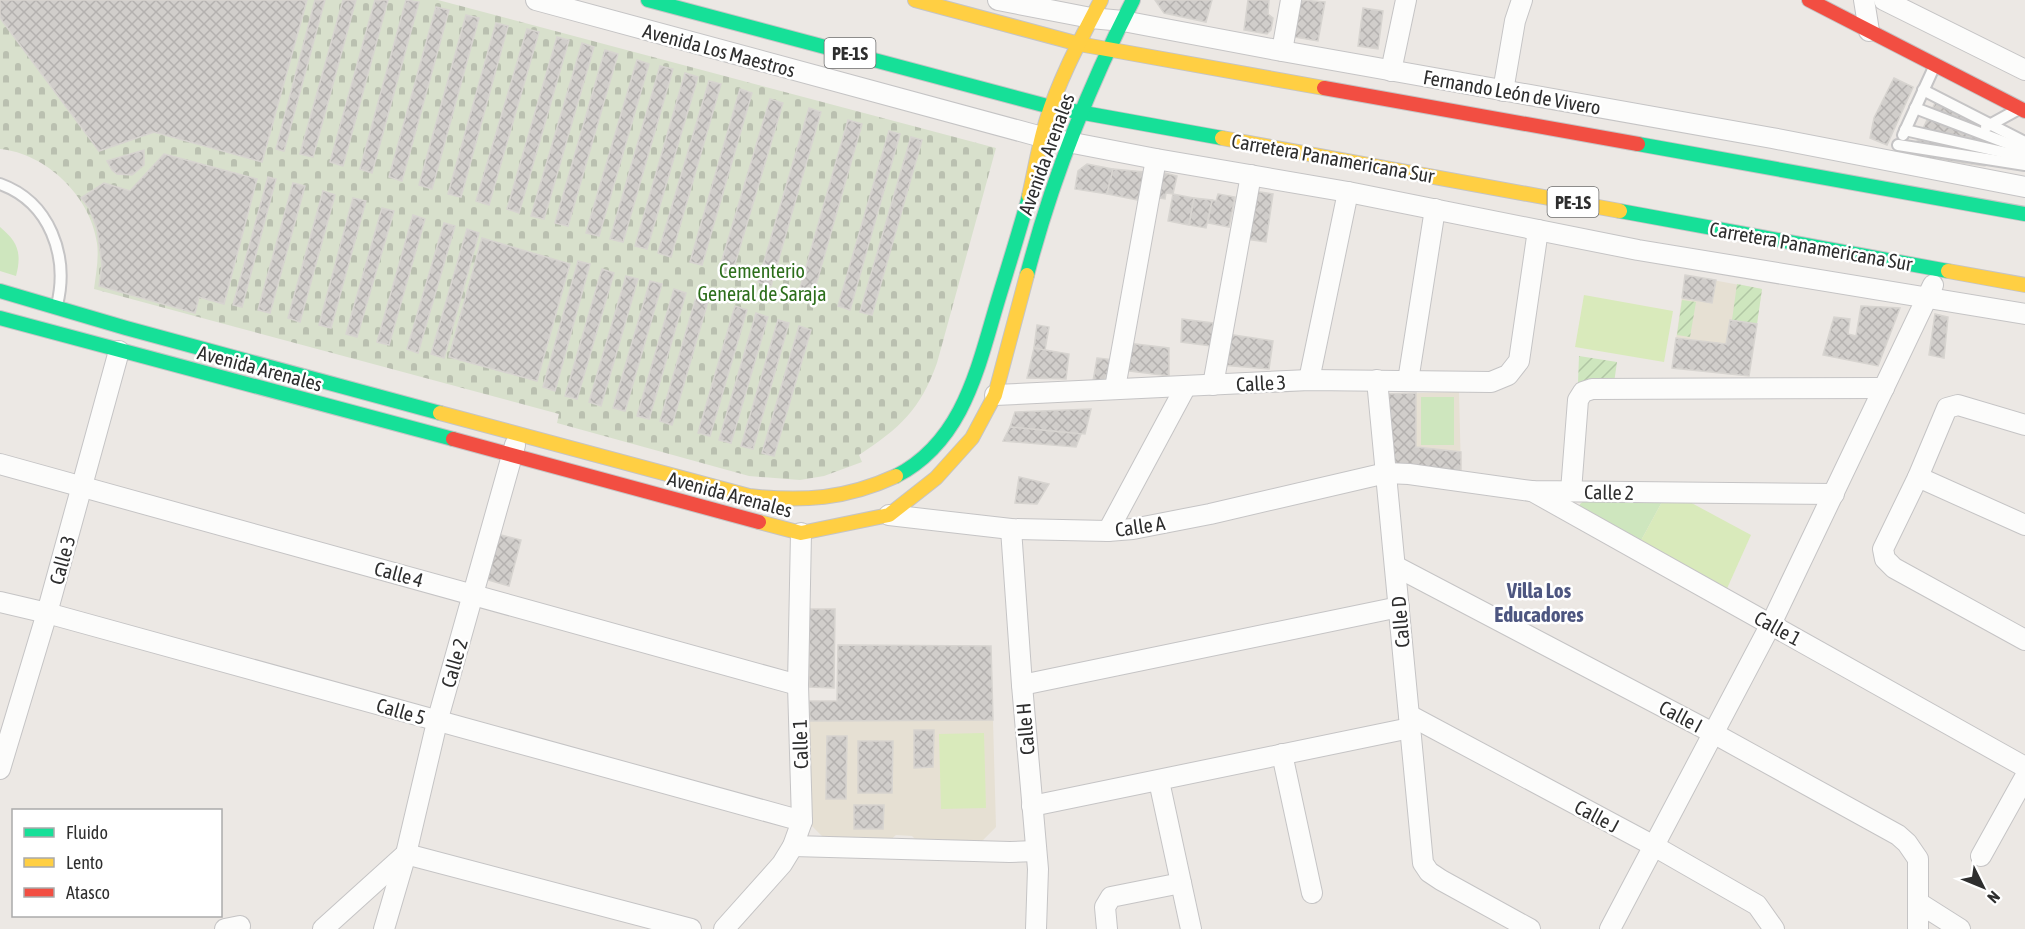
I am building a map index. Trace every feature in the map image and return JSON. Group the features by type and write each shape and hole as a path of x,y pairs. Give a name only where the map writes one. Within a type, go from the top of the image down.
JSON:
{"main road":[{"name":"Carretera Panamericana Sur","path":"648,0 1051,106 2025,285"},
{"path":"915,0 1079,44 2025,214"},
{"name":"Avenida Arenales","path":"0,318 801,533 889,515 922,491 962,450 985,416 995,395 1040,224 1081,112 1108,49 1133,0"},
{"path":"1809,0 2023,110"},
{"name":"Avenida Arenales","path":"0,291 56,309 749,495 773,500 795,500 835,498 860,492 900,474 920,460 951,426 971,390 1022,220 1051,106 1096,6"}],"street":[{"name":"Avenida Los Maestros","path":"536,0 1042,137"},
{"name":"Fernando León de Vivero","path":"998,0 1063,7 1096,6 1123,21 1503,91 1894,153 1987,180 2025,187"},
{"path":"1282,51 1291,0"},
{"path":"1391,71 1406,0"},
{"path":"1503,91 1515,21 1522,0"},
{"path":"1864,0 1869,31"},
{"path":"1884,0 2025,70"},
{"name":"Carretera Panamericana Sur","path":"1042,137 1348,192 1638,250 2025,314"},
{"path":"1115,388 1156,159"},
{"path":"1213,385 1251,175"},
{"path":"1309,380 1348,192"},
{"path":"1408,381 1435,209"},
{"name":"Calle 3","path":"995,395 1309,380 1491,382 1508,375 1519,361 1538,230"},
{"path":"1610,929 1771,624 1941,269"},
{"name":"Calle 3","path":"2,757 47,613 119,351"},
{"name":"Calle D","path":"1377,380 1423,863 1429,872 1441,880 1530,929"},
{"path":"1108,531 1186,386"},
{"path":"1571,491 1578,400 1583,392 1592,389 1884,388"},
{"path":"2025,425 1958,405 1947,408 1918,477 1882,549 1885,559 1894,568 2025,640"},
{"name":"Calle 2","path":"384,929 406,854 437,722 519,433"},
{"name":"Calle 4","path":"0,464 798,685"},
{"name":"Calle 2","path":"1386,473 1531,491 1833,494"},
{"name":"Calle A","path":"889,515 1011,529 1108,531 1133,529 1210,514 1386,473"},
{"path":"1918,477 2025,525"},
{"name":"Calle 1","path":"1531,491 2025,767"},
{"name":"Calle H","path":"1011,529 1038,869 1036,929"},
{"name":"Calle 1","path":"724,929 782,864 793,846 802,821 798,685 801,533"},
{"name":"Calle I","path":"1395,566 1713,733 1899,835 1918,859 1919,903 1914,927"},
{"name":"Calle 5","path":"0,602 802,821"},
{"path":"1022,685 1399,607"},
{"path":"1032,806 1282,754 1409,722"},
{"name":"Calle J","path":"1409,722 1654,846 1758,905 1774,929"},
{"path":"1282,754 1312,893"},
{"path":"1981,856 2025,777"},
{"path":"1159,781 1191,929"},
{"path":"793,846 1036,851"},
{"path":"323,929 406,854 691,929"},
{"path":"1107,929 1106,907 1111,897 1181,883"},
{"path":"1919,903 1960,929"}],"lane":[{"path":"1935,65 1894,153 1974,151 2025,157"},
{"path":"1923,90 2025,142"},
{"path":"1915,108 2025,150"},
{"path":"1979,132 2023,110"},
{"path":"1905,130 2025,165"},
{"path":"1974,151 1987,180"},
{"path":"0,184 13,189 29,200 43,215 49,226 58,251 61,269 61,287 56,309"}],"shaded area":[{"path":"1685,275 1762,289 1749,376 1672,368"},
{"path":"1459,392 1461,472 1391,466 1386,394"},
{"path":"993,720 996,827 981,842 916,840 912,836 896,835 890,840 825,839 810,824 810,721"}],"green space":[{"name":"Cementerio General de Saraja","path":"0,0 438,0 996,148 937,363 916,406 886,436 859,455 862,462 824,476 800,480 749,476 557,423 559,414 94,289 97,243 86,209 76,194 64,180 34,159 17,152 0,149"},
{"path":"0,227 15,243 17,249 19,261 16,276 0,271"},
{"path":"1737,284 1762,289 1757,324 1732,320"},
{"path":"1584,295 1673,311 1664,362 1575,347"},
{"path":"1682,300 1696,302 1690,337 1677,335"},
{"path":"1579,356 1617,362 1614,383 1578,383"},
{"path":"1421,397 1454,397 1454,445 1421,445"},
{"path":"1587,499 1663,500 1638,546 1579,508 1580,504"},
{"path":"1663,500 1686,500 1751,535 1725,593 1638,546"},
{"path":"984,733 986,808 941,809 939,734"}],"building":[{"path":"0,0 307,0 262,162 154,132 99,151 0,18"},
{"path":"315,0 325,0 284,151 276,149"},
{"path":"343,0 356,0 313,157 300,154"},
{"path":"375,0 388,0 343,166 330,162"},
{"path":"406,0 419,2 372,173 360,169"},
{"path":"1155,0 1212,0 1206,22 1164,13"},
{"path":"1248,0 1269,0 1268,14 1273,18 1271,30 1267,34 1244,30"},
{"path":"1301,0 1325,2 1318,41 1294,37"},
{"path":"436,7 449,10 402,181 389,177"},
{"path":"1363,8 1383,11 1378,49 1358,46"},
{"path":"466,15 479,18 432,189 419,185"},
{"path":"496,23 508,26 461,197 448,194"},
{"path":"527,29 539,32 489,205 476,201"},
{"path":"557,37 569,40 519,213 507,209"},
{"path":"582,43 594,47 544,219 531,216"},
{"path":"605,50 618,54 568,226 555,223"},
{"path":"637,60 649,64 599,236 586,233"},
{"path":"660,66 673,69 623,242 610,239"},
{"path":"685,73 698,77 647,249 635,246"},
{"path":"1894,78 1913,87 1887,145 1870,138 1874,118"},
{"path":"709,81 721,84 671,257 658,253"},
{"path":"740,89 752,93 702,265 690,262"},
{"path":"770,99 783,103 732,274 719,270"},
{"path":"1936,101 2000,133 1985,166 1910,156"},
{"path":"809,108 821,112 771,286 758,282"},
{"path":"848,120 862,124 812,299 798,295"},
{"path":"889,131 900,134 850,310 838,306"},
{"path":"911,137 922,140 872,315 860,312"},
{"path":"144,150 144,165 132,175 117,174 107,161"},
{"path":"164,154 257,179 224,304 199,297 195,313 99,286 102,265 97,229 89,208 81,198 104,183 130,191"},
{"path":"1087,164 1113,169 1107,194 1075,189 1078,171"},
{"path":"1113,169 1144,172 1138,200 1107,194"},
{"path":"1157,171 1177,176 1173,194 1166,193 1165,199 1152,197"},
{"path":"268,177 276,179 242,307 233,305"},
{"path":"293,183 305,186 270,313 258,310"},
{"path":"323,191 335,195 300,322 288,318"},
{"path":"1253,191 1273,194 1266,242 1246,239"},
{"path":"1173,194 1194,198 1189,225 1168,221"},
{"path":"1218,194 1235,197 1229,227 1208,223 1212,200 1216,201"},
{"path":"353,198 366,201 331,328 319,325"},
{"path":"1194,198 1212,200 1206,228 1189,225"},
{"path":"382,208 394,211 357,337 346,334"},
{"path":"413,215 425,219 389,345 377,342"},
{"path":"444,223 455,226 418,353 407,349"},
{"path":"467,229 479,233 444,358 431,354"},
{"path":"482,238 570,264 537,381 449,357"},
{"path":"578,261 590,264 555,391 543,387"},
{"path":"602,269 614,273 577,399 565,396"},
{"path":"1685,275 1716,280 1712,303 1682,298"},
{"path":"626,276 638,279 601,406 589,402"},
{"path":"650,281 662,284 625,411 613,408"},
{"path":"674,289 686,293 649,419 637,416"},
{"path":"697,294 709,298 672,425 660,421"},
{"path":"735,306 747,310 710,436 698,433"},
{"path":"1861,306 1900,308 1878,366 1823,355 1834,317 1850,319 1848,334 1856,336"},
{"path":"756,313 768,317 731,443 719,440"},
{"path":"1935,314 1948,317 1944,358 1929,355"},
{"path":"1182,319 1213,323 1211,346 1181,342"},
{"path":"778,320 789,323 753,449 741,446"},
{"path":"1730,320 1757,324 1749,376 1672,368 1676,338 1726,344"},
{"path":"1037,325 1049,327 1045,350 1034,348"},
{"path":"799,326 811,330 774,456 762,453"},
{"path":"1227,334 1273,341 1269,369 1221,365"},
{"path":"1127,343 1169,348 1169,376 1122,370"},
{"path":"1034,348 1069,354 1066,379 1027,378"},
{"path":"1097,358 1114,360 1113,375 1106,375 1104,382 1093,381"},
{"path":"1416,393 1416,447 1461,452 1461,472 1387,463 1386,394"},
{"path":"1091,409 1085,434 1010,427 1015,412"},
{"path":"1010,427 1081,434 1076,447 1003,441"},
{"path":"1019,477 1049,484 1037,504 1015,503"},
{"path":"497,534 521,540 509,586 485,579"},
{"path":"809,609 835,609 834,688 809,687"},
{"path":"838,645 991,646 993,720 810,721 809,701 837,701"},
{"path":"914,730 934,730 933,767 914,768"},
{"path":"827,736 847,736 846,799 826,799"},
{"path":"858,741 893,741 892,793 858,793"},
{"path":"854,805 884,805 883,829 854,829"}],"traffic: fast":[{"path":"648,0 1051,107 1222,138"},
{"path":"1027,275 1072,134 1133,0"},
{"path":"1638,144 2025,214"},
{"path":"896,476 918,462 937,444 964,403 982,356 1029,196"},
{"path":"1620,211 1948,271"},
{"path":"0,291 126,328 440,413"},
{"path":"0,318 453,439"}],"traffic: slow":[{"path":"915,0 1079,44 1324,88"},
{"path":"1029,196 1052,103 1071,58 1101,0"},
{"path":"1222,138 1620,211"},
{"path":"1948,271 2025,285"},
{"path":"759,522 801,533 889,515 936,478 972,438 995,395 1027,275"},
{"path":"440,413 749,496 788,499 824,497 860,490 896,476"}],"traffic: jam":[{"path":"1809,0 2025,111"},
{"path":"1324,88 1638,144"},
{"path":"453,439 759,522"}],"district":[{"name":"Villa Los Educadores","path":"1539,602"}]}
